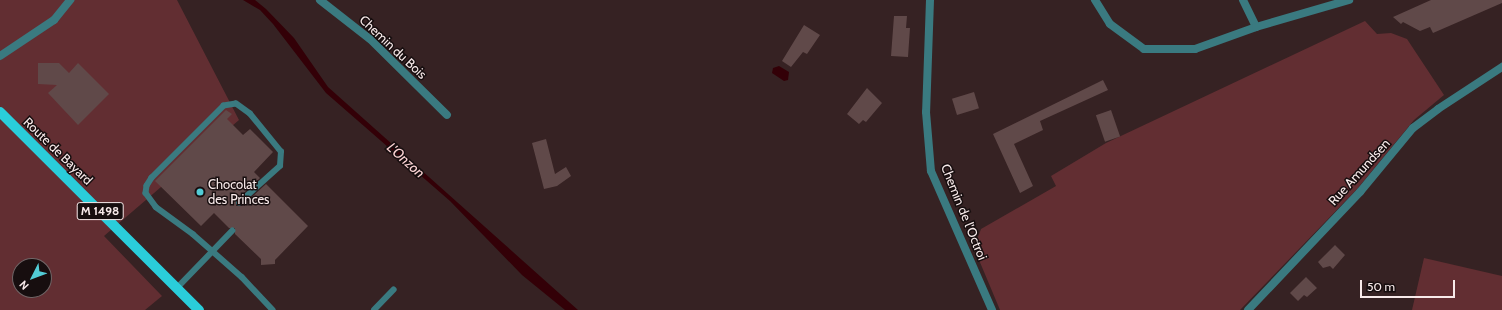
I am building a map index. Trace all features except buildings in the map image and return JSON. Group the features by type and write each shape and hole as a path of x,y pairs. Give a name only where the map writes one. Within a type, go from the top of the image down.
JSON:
{"main road":[{"name":"Route de Bayard","path":"0,112 200,310"}],"street":[{"path":"0,56 54,20 70,0"},
{"name":"Chemin du Bois","path":"320,0 370,39 448,115"},
{"name":"Chemin de l'Octroi","path":"930,0 926,112 931,171 992,310"},
{"path":"1095,0 1110,24 1144,49 1195,49 1256,27 1349,0"},
{"path":"1243,0 1256,27"},
{"name":"Rue Amundsen","path":"1248,310 1360,192 1413,128 1441,107 1502,67"}],"lane":[{"path":"239,203 280,166 281,152 250,114 236,104 224,106 152,178 147,186 146,194 156,207 193,234 242,277 273,310"},
{"path":"178,287 232,231"},
{"path":"374,310 393,290"}],"shaded area":[{"path":"0,0 177,0 239,120 104,236 162,296 145,310 0,310"},
{"path":"1365,21 1377,34 1391,33 1407,39 1444,95 1414,120 1357,189 1240,310 1000,310 974,248 981,229 1056,186 1051,176 1106,143"},
{"path":"1424,258 1502,276 1502,310 1412,310"}],"water":[{"name":"L'Onzon","path":"243,0 255,0 266,9 294,38 328,87 578,310 565,310 522,275 450,201 326,93 273,24 260,10"},
{"path":"779,66 789,72 788,80 784,81 772,73 773,68"}],"place":[{"name":"Chocolat des Princes","path":"200,192"}]}
